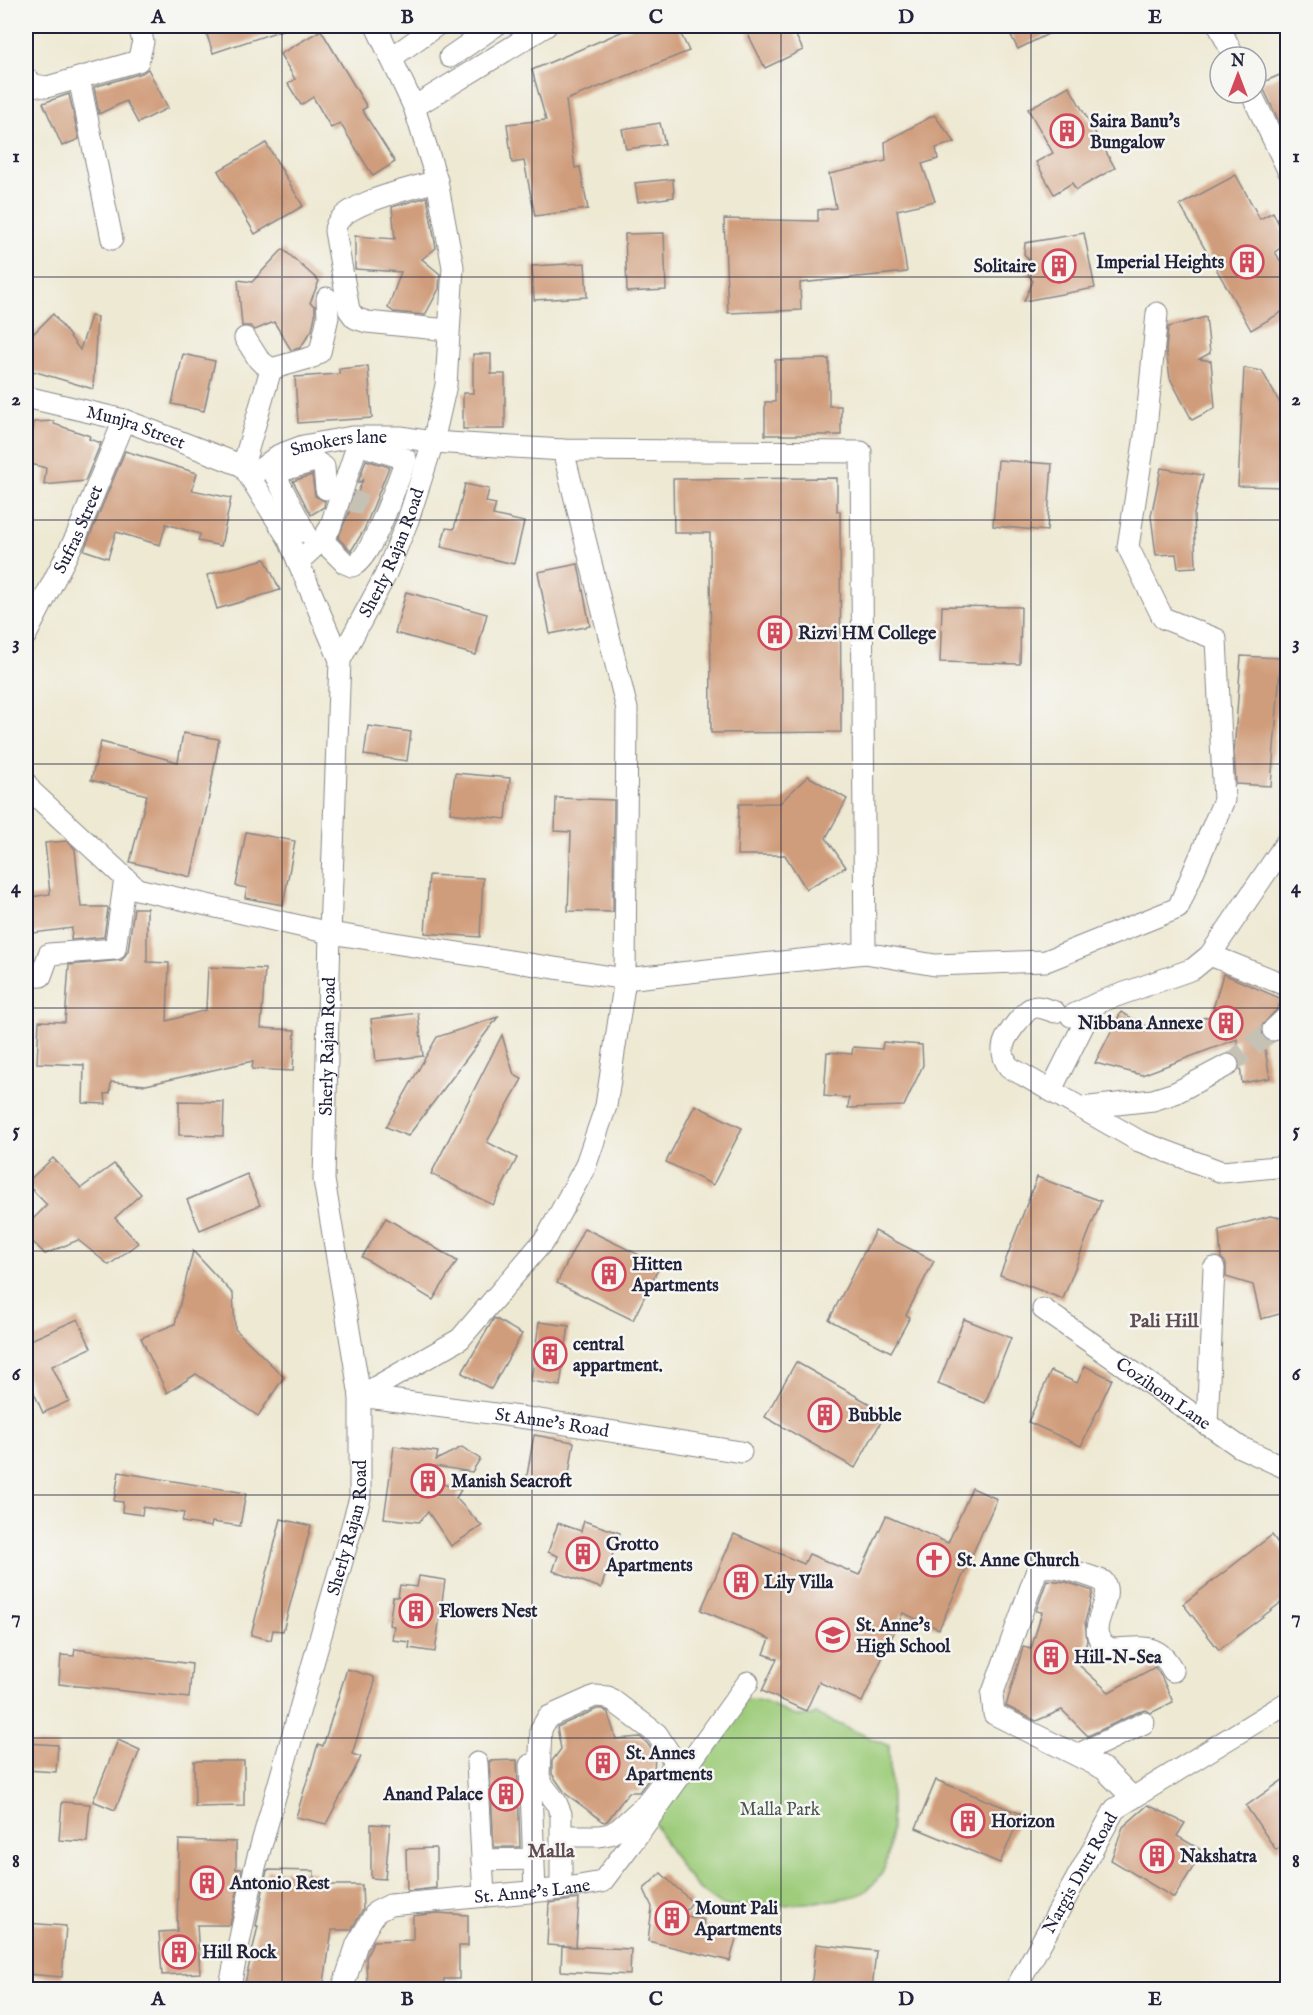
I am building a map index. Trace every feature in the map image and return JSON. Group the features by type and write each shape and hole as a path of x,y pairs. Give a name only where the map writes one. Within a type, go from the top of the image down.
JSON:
{"street":[{"path":"26,78 34,85 47,87 138,61 143,42 139,26"},
{"name":"Sherly Rajan Road","path":"228,1989 255,1868 360,1498 360,1396 324,1180 340,660 385,576 408,520 416,462 433,442 446,385 453,267 437,181 414,107 375,26"},
{"path":"391,58 436,26"},
{"path":"450,57 495,26"},
{"path":"414,107 546,26"},
{"path":"1219,26 1228,45"},
{"path":"79,78 112,239"},
{"path":"1257,105 1287,170"},
{"path":"437,181 359,206 340,218 335,225 335,231 349,310 355,318 367,322 448,330"},
{"path":"271,369 313,357 320,352 328,317 327,298"},
{"path":"27,792 136,889 330,933 625,979 865,953 935,965 1046,961 1178,908 1224,800 1216,639 1163,618 1128,547 1146,429 1157,313"},
{"path":"245,338 259,360 271,369"},
{"path":"271,369 256,464 308,533 345,563 352,566 360,562 372,544 383,511 416,462 364,446 360,447 357,449 338,494 330,528 308,533"},
{"name":"Munjra Street","path":"26,397 124,420 256,464"},
{"name":"Sufras Street","path":"26,632 76,537 124,420"},
{"name":"Smokers lane","path":"256,464 303,446 352,437 402,437 433,442 563,450 861,452 865,953"},
{"path":"360,1396 460,1339 547,1238 585,1167 606,1106 625,979 627,709 563,450"},
{"path":"256,464 276,471 315,461 324,467 338,494"},
{"path":"383,511 408,520"},
{"path":"308,533 298,562 340,660"},
{"path":"298,562 308,533"},
{"path":"360,562 385,576"},
{"path":"1287,840 1210,955 1193,969 1102,1001 1092,1008 1063,1014 1035,1007 1029,1010 1006,1036 1002,1053 1009,1067 1138,1141 1222,1172 1287,1166"},
{"path":"26,977 41,976 49,954 115,949 125,878"},
{"path":"1210,955 1287,986"},
{"path":"1051,1090 1092,1008"},
{"path":"1081,1108 1153,1100 1175,1093 1228,1065"},
{"path":"1207,1425 1214,1268"},
{"name":"Cozihom Lane","path":"1044,1309 1240,1447 1287,1469"},
{"name":"St Anne's Road","path":"360,1396 534,1419 741,1452"},
{"path":"1133,1798 1104,1769 994,1714 992,1695 1037,1569 1041,1566 1055,1567 1103,1581 1107,1591 1097,1630 1101,1641 1111,1650 1146,1648 1154,1650 1167,1658 1173,1671"},
{"name":"St. Anne's Lane","path":"342,1989 357,1944 376,1912 390,1905 561,1889 602,1882 748,1682"},
{"path":"561,1889 562,1836 559,1808 539,1776 541,1730 548,1717 595,1696 609,1696 657,1734 673,1759 671,1771 645,1805 619,1829 599,1836 562,1836"},
{"name":"Nargis Dutt Road","path":"1015,1989 1115,1809 1287,1702"},
{"path":"1077,1755 1144,1723"},
{"path":"530,1758 535,1891"},
{"path":"477,1763 484,1896"},
{"path":"483,1860 534,1859"}],"green space":[{"name":"Malla Park","path":"743,1699 765,1702 792,1715 816,1714 889,1746 891,1830 889,1847 882,1873 863,1893 838,1899 792,1904 731,1907 722,1905 700,1890 674,1857 653,1822"}],"building":[{"path":"204,26 284,26 285,29 213,53"},
{"path":"635,26 677,26 689,51 566,100 575,168 580,167 588,209 535,216 524,161 512,163 507,124 546,120 532,70"},
{"path":"744,26 791,26 803,50 765,68"},
{"path":"1006,26 1064,26 1018,49"},
{"path":"321,30 367,107 362,110 395,162 373,176 340,123 331,128 313,97 301,105 288,84 295,79 280,54"},
{"path":"148,69 168,108 138,123 126,101 99,114 94,87 142,73"},
{"path":"1287,72 1287,139 1268,98 1268,80"},
{"name":"Saira Banu's Bungalow","path":"1069,86 1115,168 1076,190 1072,183 1054,194 1036,162 1053,153 1028,109"},
{"path":"69,94 79,139 62,146 43,103"},
{"path":"934,115 955,142 936,148 938,159 922,164 935,201 897,210 907,272 800,283 801,310 728,313 724,219 818,221 818,210 836,208 829,174 886,161 885,142"},
{"path":"660,123 665,144 626,149 622,129"},
{"path":"266,143 303,206 255,234 218,171"},
{"name":"Imperial Heights","path":"1236,175 1260,219 1273,212 1287,241 1275,252 1287,272 1287,309 1251,330 1180,205"},
{"path":"673,179 674,197 638,202 635,183"},
{"path":"427,197 436,248 422,259 440,274 439,289 425,315 394,312 388,308 401,272 355,269 355,236 395,239 392,207"},
{"path":"664,233 666,290 627,292 625,234"},
{"name":"Solitaire","path":"1084,233 1095,288 1024,301 1033,281 1026,271 1030,261 1024,254 1025,243"},
{"path":"283,249 319,281 310,303 315,306 312,330 300,348 291,350 274,322 255,330 250,326 242,326 238,280 252,282"},
{"path":"585,263 587,297 534,300 532,266"},
{"path":"53,314 80,350 91,316 97,317 93,389 26,369 26,341"},
{"path":"1206,317 1210,353 1199,359 1211,361 1215,408 1192,420 1170,378 1166,350 1168,327"},
{"path":"183,354 215,361 204,411 172,404"},
{"path":"473,354 491,354 491,374 505,374 505,429 463,429 463,393 473,393"},
{"path":"829,359 829,406 841,406 841,435 765,435 765,402 775,402 775,360"},
{"path":"368,366 372,418 298,423 295,377 339,374 339,369"},
{"path":"1244,368 1262,371 1287,416 1287,487 1238,486"},
{"path":"54,421 54,424 90,436 89,439 101,443 85,481 44,485 46,468 31,464 26,457 26,431 33,430 34,422"},
{"path":"125,451 197,473 192,490 231,498 221,546 198,541 200,534 166,524 160,545 116,532 108,558 84,550"},
{"path":"366,460 389,467 364,530 351,551 338,538 363,480 358,483"},
{"path":"998,460 1052,464 1047,531 993,526"},
{"path":"1161,468 1203,475 1194,514 1196,567 1178,568 1176,554 1156,555 1151,516"},
{"path":"312,475 315,496 325,501 324,507 311,515 293,481"},
{"name":"Rizvi HM College","path":"837,478 837,511 840,511 841,732 711,733 710,533 674,533 673,479"},
{"path":"465,484 489,489 486,502 496,504 493,515 524,522 514,564 441,547 446,528 454,529"},
{"path":"265,559 280,590 217,609 207,575"},
{"path":"578,564 590,626 550,634 538,572"},
{"path":"406,592 487,614 476,655 395,633"},
{"path":"942,606 1021,607 1020,664 940,662"},
{"path":"1241,656 1281,658 1271,786 1236,784 1234,754"},
{"path":"368,726 411,732 407,761 364,755"},
{"path":"183,733 219,739 191,877 130,862 147,795 91,780 101,742 178,762"},
{"path":"455,773 510,778 506,819 450,813"},
{"path":"808,776 847,799 826,838 846,867 806,889 785,855 737,855 739,804 780,803"},
{"path":"556,798 614,800 613,912 568,911 571,832 555,831"},
{"path":"246,832 295,841 283,905 245,898 247,888 236,886"},
{"path":"67,841 75,849 81,907 108,908 104,937 71,940 72,928 26,934 26,898 50,894 45,843"},
{"path":"429,875 483,878 480,937 425,933"},
{"path":"134,908 147,908 147,962 169,963 167,1021 206,1010 208,967 265,969 261,1028 295,1030 293,1071 252,1069 253,1061 146,1085 111,1082 110,1093 105,1094 106,1104 83,1103 84,1065 37,1063 39,1021 65,1022 69,965 122,960 128,951"},
{"name":"Nibbana Annexe","path":"1223,974 1282,999 1277,1009 1261,1027 1270,1078 1242,1083 1237,1039 1142,1075 1095,1063 1121,1012 1153,1030 1211,1016"},
{"path":"418,1013 423,1056 376,1061 371,1019"},
{"path":"498,1017 408,1136 386,1127 437,1037"},
{"path":"502,1035 514,1075 522,1079 487,1142 517,1158 493,1205 431,1174"},
{"path":"883,1042 922,1045 923,1065 904,1106 848,1108 849,1098 824,1096 827,1052 852,1054 853,1047 882,1049"},
{"path":"179,1101 224,1102 223,1136 179,1135"},
{"path":"695,1105 742,1128 713,1185 666,1162"},
{"path":"53,1158 81,1188 114,1164 141,1194 115,1218 138,1243 109,1265 78,1240 45,1254 26,1235 26,1226 47,1205 26,1183"},
{"path":"247,1174 260,1205 200,1230 187,1200"},
{"path":"1037,1177 1101,1201 1063,1299 1000,1275"},
{"path":"1270,1216 1287,1219 1287,1312 1261,1319 1253,1285 1226,1277 1226,1263 1221,1258 1219,1230"},
{"path":"386,1218 457,1261 433,1300 362,1257"},
{"name":"Hitten Apartments","path":"584,1228 660,1265 633,1320 557,1283"},
{"path":"875,1231 934,1261 906,1315 910,1317 891,1352 829,1320"},
{"path":"193,1251 233,1294 235,1329 284,1377 258,1416 196,1374 167,1393 141,1338 175,1324"},
{"path":"494,1318 522,1334 491,1389 462,1373"},
{"path":"78,1319 91,1348 52,1366 69,1401 43,1413 26,1375 26,1342"},
{"path":"964,1319 1011,1338 985,1403 938,1384"},
{"name":"central appartment.","path":"539,1322 569,1326 560,1386 531,1381"},
{"name":"Bubble","path":"796,1362 886,1413 855,1468 765,1417"},
{"path":"1085,1366 1112,1379 1081,1446 1028,1422 1051,1371 1077,1383"},
{"path":"534,1435 574,1442 567,1487 526,1481"},
{"name":"Manish Seacroft","path":"394,1446 438,1452 436,1460 462,1447 480,1459 472,1472 435,1466 431,1480 461,1490 456,1498 482,1526 451,1546 428,1512 419,1522 384,1518"},
{"path":"119,1472 246,1493 240,1526 212,1522 211,1527 182,1522 184,1513 143,1507 142,1515 122,1512 123,1502 114,1501"},
{"path":"972,1488 997,1499 939,1629 903,1613 862,1702 819,1682 806,1711 762,1691 777,1659 764,1654 770,1639 701,1610 734,1534 804,1564 809,1554 859,1575 886,1516 948,1543"},
{"path":"281,1519 311,1526 283,1631 273,1630 271,1640 251,1635"},
{"name":"Grotto Apartments","path":"584,1521 620,1533 601,1588 553,1571 558,1556 548,1552 558,1523 581,1531"},
{"path":"1272,1535 1287,1555 1287,1598 1219,1650 1183,1604"},
{"name":"Flowers Nest","path":"419,1576 445,1580 435,1652 409,1648 410,1642 392,1640 394,1626 389,1625 393,1597 398,1597 400,1585 417,1587"},
{"name":"Hill-N-Sea","path":"1047,1580 1066,1582 1093,1591 1085,1622 1087,1641 1080,1666 1109,1692 1155,1667 1173,1702 1151,1713 1146,1710 1138,1712 1088,1736 1062,1710 1036,1721 1006,1706 1023,1647 1031,1649 1042,1612 1036,1611"},
{"path":"75,1649 192,1664 189,1698 59,1684 61,1655 74,1656"},
{"path":"347,1669 374,1677 374,1685 352,1754 361,1757 326,1824 296,1817 318,1744 323,1746"},
{"name":"St. Annes Apartments","path":"597,1709 603,1709 608,1713 616,1739 640,1737 655,1754 654,1772 639,1792 629,1792 604,1822 566,1794 552,1774 552,1761 561,1749 557,1727"},
{"path":"118,1740 140,1750 115,1810 93,1801"},
{"path":"26,1743 58,1745 56,1772 26,1770"},
{"path":"517,1760 520,1847 494,1847 489,1761"},
{"path":"194,1761 244,1761 244,1806 195,1807"},
{"path":"1287,1777 1287,1843 1276,1850 1246,1806"},
{"name":"Horizon","path":"936,1780 1021,1814 1000,1863 916,1828"},
{"path":"62,1802 90,1804 87,1842 59,1840"},
{"name":"Nakshatra","path":"1148,1805 1185,1823 1177,1836 1203,1851 1174,1898 1111,1860 1123,1827"},
{"path":"371,1824 390,1825 385,1879 371,1878"},
{"name":"Antonio Rest","path":"179,1840 236,1842 236,1869 242,1869 230,1925 197,1925 200,1973 162,1975 159,1932 177,1931"},
{"path":"436,1848 436,1888 407,1891 406,1849"},
{"path":"267,1870 314,1871 314,1885 362,1885 363,1909 351,1930 332,1930 323,1989 270,1984 269,1989 245,1983 258,1926 256,1926"},
{"name":"Mount Pali Apartments","path":"661,1873 692,1902 683,1915 704,1920 703,1926 737,1935 730,1961 648,1941 652,1907 644,1889"},
{"path":"579,1899 576,1947 547,1945 549,1903"},
{"path":"437,1913 468,1915 468,1946 459,1946 459,1979 444,1979 443,1989 367,1989 366,1958 373,1941 413,1940 413,1916"},
{"path":"26,1923 66,1926 62,1977 26,1974"},
{"path":"816,1944 876,1951 872,1989 811,1989"},
{"path":"562,1946 631,1949 630,1975 561,1971"}],"tunnel":[{"path":"345,498 381,511"},
{"path":"1228,1065 1273,1030"}],"place":[{"name":"Saira Banu's Bungalow","path":"1067,131"},
{"name":"Imperial Heights","path":"1247,262"},
{"name":"Solitaire","path":"1059,266"},
{"name":"Rizvi HM College","path":"775,633"},
{"name":"Nibbana Annexe","path":"1226,1023"},
{"name":"Hitten Apartments","path":"609,1274"},
{"name":"central appartment.","path":"550,1354"},
{"name":"Bubble","path":"825,1415"},
{"name":"Manish Seacroft","path":"428,1481"},
{"name":"Grotto Apartments","path":"583,1554"},
{"name":"St. Anne Church","path":"934,1560"},
{"name":"Lily Villa","path":"741,1582"},
{"name":"Flowers Nest","path":"416,1611"},
{"name":"St. Anne's High School","path":"833,1635"},
{"name":"Hill-N-Sea","path":"1051,1657"},
{"name":"St. Annes Apartments","path":"603,1763"},
{"name":"Anand Palace","path":"506,1794"},
{"name":"Horizon","path":"968,1821"},
{"name":"Nakshatra","path":"1157,1856"},
{"name":"Antonio Rest","path":"207,1883"},
{"name":"Mount Pali Apartments","path":"672,1918"},
{"name":"Hill Rock","path":"179,1952"}],"district":[{"name":"Pali Hill","path":"1164,1320"},
{"name":"Malla","path":"551,1850"}]}
